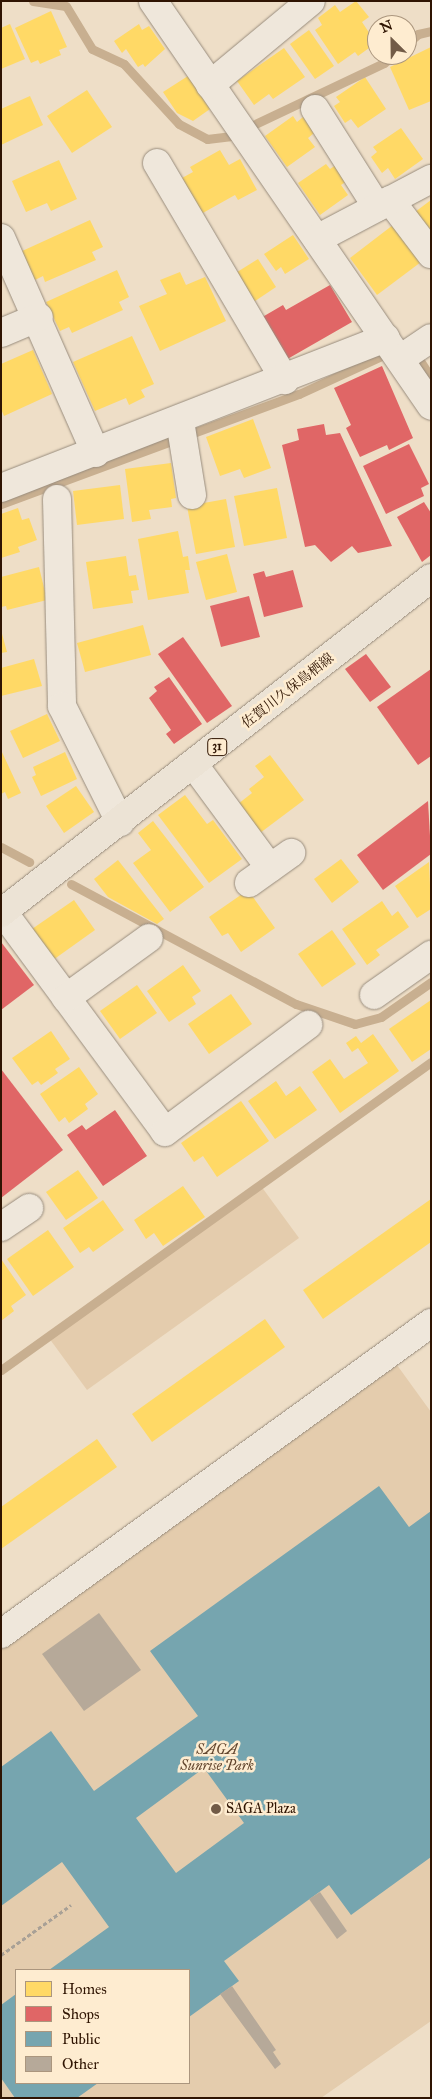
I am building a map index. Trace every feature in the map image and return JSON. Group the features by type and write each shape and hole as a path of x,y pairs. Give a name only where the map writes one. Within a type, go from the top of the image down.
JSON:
{"main road":[{"name":"佐賀川久保鳥栖線","path":"2,913 194,765 431,578"}],"street":[{"path":"153,1 317,239 409,347 431,406"},
{"path":"210,85 311,1"},
{"path":"314,109 384,204 431,254"},
{"path":"157,163 285,380"},
{"path":"317,239 431,179"},
{"path":"1,238 39,317 96,453"},
{"path":"1,333 39,317"},
{"path":"1,488 285,380 409,347"},
{"path":"180,421 192,495"},
{"path":"57,499 62,706 120,822"},
{"path":"194,765 270,868"},
{"path":"2,913 165,1132 308,1025"},
{"path":"66,998 149,938"},
{"path":"374,995 431,955"},
{"path":"1,1227 29,1208"},
{"path":"1,1634 431,1322"}],"path":[{"path":"1,1955 71,1905"}],"green space":[{"path":"261,1186 299,1238 87,1390 49,1338"},
{"name":"SAGA Sunrise Park","path":"397,1365 431,1412 431,2021 321,2098 1,2098 1,1648"}],"building: Homes":[{"path":"356,1 367,15 367,18 362,22 367,30 367,50 358,56 355,52 338,64 315,30 322,25 318,18 335,5 340,12"},
{"path":"51,11 67,47 59,50 61,55 40,64 38,60 31,63 15,28"},
{"path":"10,24 25,59 1,69 1,28"},
{"path":"139,24 142,30 149,26 165,49 145,67 143,64 138,67 126,49 122,53 114,41"},
{"path":"309,30 334,66 315,79 290,44"},
{"path":"431,47 431,101 409,110 390,67 394,65 417,65 417,54"},
{"path":"284,48 305,77 273,99 269,94 254,105 237,81"},
{"path":"188,76 210,109 193,121 177,113 163,92"},
{"path":"365,77 386,109 358,128 351,119 345,123 334,106 340,102 336,97"},
{"path":"87,90 112,127 72,153 47,116"},
{"path":"30,96 43,125 1,145 1,109"},
{"path":"293,116 297,122 303,117 314,133 308,138 315,147 287,167 265,136"},
{"path":"401,128 423,159 395,179 388,168 382,173 371,157 377,152 373,147"},
{"path":"220,150 229,165 240,159 257,190 238,200 235,195 201,214 182,178 193,172 190,167"},
{"path":"59,160 77,199 51,211 47,203 26,212 12,181"},
{"path":"326,164 330,169 336,165 347,181 341,185 348,195 320,215 298,183"},
{"path":"431,200 431,234 415,212"},
{"path":"90,220 103,247 92,252 96,260 45,282 43,276 33,281 20,252"},
{"path":"393,225 421,262 377,295 350,258"},
{"path":"293,235 309,259 285,274 281,267 276,271 264,254"},
{"path":"258,259 276,287 252,303 234,274"},
{"path":"117,270 129,297 119,302 123,310 72,333 69,327 60,331 46,302"},
{"path":"180,272 186,285 205,277 226,321 160,351 139,306 167,294 160,280"},
{"path":"132,336 154,384 141,390 145,397 129,405 126,398 95,411 73,362"},
{"path":"33,350 52,394 4,416 1,409 1,364"},
{"path":"253,419 271,468 244,478 240,469 220,476 206,437"},
{"path":"171,463 176,498 171,499 172,507 149,510 151,519 132,522 125,469"},
{"path":"120,485 124,519 77,525 73,491"},
{"path":"277,488 287,538 244,546 234,496"},
{"path":"226,499 235,547 196,554 187,506"},
{"path":"18,508 22,520 29,518 37,540 18,547 20,552 1,558 1,514"},
{"path":"178,531 183,557 188,556 190,570 185,570 189,593 148,600 138,539"},
{"path":"227,554 237,592 206,600 196,562"},
{"path":"126,556 129,576 136,575 139,590 131,591 133,603 93,609 86,562"},
{"path":"39,567 47,600 7,610 6,606 1,607 1,577"},
{"path":"143,625 151,655 85,672 77,643"},
{"path":"1,630 7,652 1,653"},
{"path":"34,659 42,686 1,696 1,668"},
{"path":"47,714 60,741 23,758 10,731"},
{"path":"1,750 21,793 8,799 5,792 1,794"},
{"path":"65,752 77,779 41,796 32,777 36,775 33,767"},
{"path":"270,755 304,800 260,833 238,804 252,793 249,789 264,777 255,766"},
{"path":"76,786 94,812 64,833 46,806"},
{"path":"185,795 207,824 213,820 242,859 209,883 158,815"},
{"path":"153,821 204,887 170,912 133,863 151,850 138,833"},
{"path":"341,859 359,882 332,903 314,879"},
{"path":"118,860 164,919 157,924 108,897 94,879"},
{"path":"429,862 431,909 417,918 395,886"},
{"path":"248,890 275,928 241,952 228,933 222,936 209,917"},
{"path":"74,900 95,930 53,960 32,929"},
{"path":"382,901 392,916 398,911 409,927 376,950 380,955 367,965 342,929"},
{"path":"332,930 356,964 322,987 298,954"},
{"path":"183,965 201,991 192,997 196,1004 169,1022 147,991"},
{"path":"137,985 157,1013 120,1039 100,1011"},
{"path":"231,994 252,1024 209,1054 188,1024"},
{"path":"431,1000 431,1049 412,1062 389,1029"},
{"path":"51,1031 70,1059 55,1069 58,1073 41,1085 38,1081 32,1085 12,1058"},
{"path":"373,1034 399,1071 340,1113 312,1072 330,1059 344,1079 368,1063 358,1048 352,1052 346,1043 356,1036 361,1043"},
{"path":"79,1067 98,1094 85,1104 88,1109 69,1123 65,1117 59,1122 40,1094"},
{"path":"276,1081 286,1096 300,1086 317,1110 275,1139 248,1101"},
{"path":"241,1101 269,1141 217,1177 203,1156 194,1162 181,1143"},
{"path":"78,1170 98,1198 66,1220 46,1192"},
{"path":"183,1186 205,1217 163,1246 154,1233 146,1239 134,1220"},
{"path":"431,1199 431,1242 323,1319 303,1290"},
{"path":"103,1200 124,1230 93,1252 89,1247 80,1253 63,1228"},
{"path":"48,1230 74,1267 33,1296 7,1259"},
{"path":"1,1259 26,1295 11,1306 14,1311 1,1321"},
{"path":"265,1319 285,1347 152,1442 132,1414"},
{"path":"97,1439 117,1467 1,1549 1,1507"}],"building: Shops":[{"path":"330,285 352,322 284,361 259,319 283,305 286,310"},
{"path":"382,366 413,438 389,450 387,445 360,457 346,428 351,425 334,388"},
{"path":"324,424 326,435 340,433 392,546 358,553 352,546 331,562 315,545 305,547 282,445 299,440 297,429"},
{"path":"409,444 429,484 421,488 424,496 386,514 363,466"},
{"path":"424,502 431,513 431,555 422,562 397,517"},
{"path":"293,570 303,607 264,617 253,574 264,571 266,577"},
{"path":"249,596 260,637 221,647 210,606"},
{"path":"183,637 232,706 207,723 158,654"},
{"path":"366,654 391,687 370,702 345,669"},
{"path":"431,669 431,756 418,765 377,707"},
{"path":"169,677 202,724 174,744 166,734 171,730 149,698 157,691 154,687"},
{"path":"428,801 431,854 383,890 357,855"},
{"path":"1,942 34,985 1,1010"},
{"path":"1,1069 63,1150 1,1198"},
{"path":"115,1110 147,1156 103,1186 67,1135 82,1125 86,1130"}],"building: Public":[{"path":"379,1486 409,1527 431,1511 431,1857 351,1915 329,1885 224,1961 239,1981 190,2016 190,1969 50,1969 109,1927 62,1862 1,1906 1,1767 51,1731 94,1791 198,1716 150,1651","holes":["204,1768 244,1823 176,1873 136,1818"]},
{"path":"15,1995 15,2084 97,2084 77,2098 15,2098 1,2078 1,2005"}],"building: Other":[{"path":"99,1613 141,1670 84,1711 42,1654"},
{"path":"320,1892 347,1931 337,1939 309,1899"},
{"path":"232,1986 276,2050 273,2052 281,2064 275,2069 220,1994"}],"waterway":[{"path":"33,1 66,6 92,49 124,64 179,124 207,139 230,136 380,65"},
{"path":"417,35 431,31"},
{"path":"1,504 299,394 390,352"},
{"path":"415,353 431,378"},
{"path":"1,847 29,862"},
{"path":"71,884 296,1004 355,1024 381,1017 431,982"},
{"path":"1,1370 431,1062"}],"place":[{"name":"SAGA Plaza","path":"216,1809"}]}
